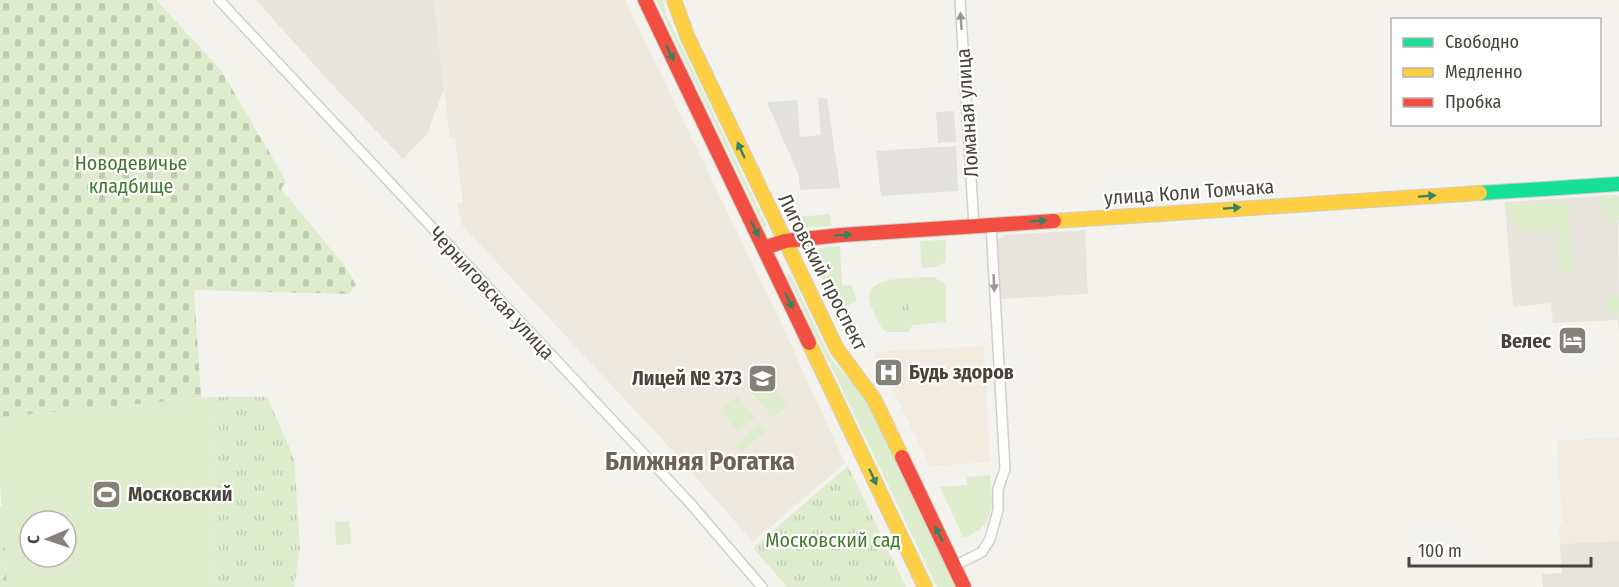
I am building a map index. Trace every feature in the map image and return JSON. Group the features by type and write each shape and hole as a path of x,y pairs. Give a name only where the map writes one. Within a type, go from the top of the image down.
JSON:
{"main road":[{"name":"Лиговский проспект","path":"645,0 925,587"},
{"name":"Лиговский проспект","path":"674,0 688,38 837,350 874,399 964,587"},
{"name":"улица Коли Томчака","path":"764,248 785,241 974,226 1619,184"}],"street":[{"name":"Черниговская улица","path":"219,0 689,502 762,587"},
{"name":"Ломаная улица","path":"960,0 974,226"},
{"path":"954,566 982,552 990,539 998,510 998,489 1005,469 991,225"}],"shaded area":[{"path":"256,0 434,0 444,89 427,134 403,159"},
{"path":"434,0 625,0 780,321 845,463 753,542 659,436 462,225 457,204 463,202 455,138 450,138"},
{"path":"818,98 827,98 840,188 800,190 799,176 767,102 797,100 800,137 821,135"},
{"path":"954,111 956,142 938,143 936,112"},
{"path":"956,146 958,191 881,196 876,151"},
{"path":"1618,195 1619,335 1618,320 1553,323 1551,303 1513,307 1505,202"},
{"path":"1085,230 1088,294 1000,299 997,240 1005,235"},
{"path":"984,346 990,462 930,466 874,352"},
{"path":"1619,437 1619,541 1560,544 1559,526 1562,522 1557,441"},
{"path":"1619,541 1619,587 1543,587 1542,574 1562,573 1560,544"}],"green space":[{"name":"Новодевичье кладбище","path":"0,0 156,0 221,70 286,181 281,189 345,266 356,285 349,294 194,290 201,398 0,417"},
{"path":"656,0 663,0 666,14 767,226 764,227"},
{"path":"1619,196 1619,220 1608,220 1601,210 1600,197"},
{"path":"1568,202 1573,274 1564,273 1558,261 1556,232 1516,229 1504,205"},
{"path":"830,214 831,226 805,228 798,217"},
{"path":"946,240 945,262 936,267 922,268 920,241"},
{"path":"840,246 842,286 851,285 857,301 837,310 813,253 817,248"},
{"path":"790,274 831,359 865,397 957,587 937,587 831,362 829,363 787,275"},
{"path":"933,277 943,282 946,287 946,322 912,325 909,332 888,332 882,329 869,299 870,291 875,286 894,279"},
{"path":"905,296 908,300 910,317 899,324 883,308 893,297 898,302"},
{"path":"1606,296 1619,296 1619,314 1607,315"},
{"path":"761,372 789,405 773,418 745,385"},
{"path":"737,396 755,418 738,432 720,410"},
{"name":"Московский","path":"210,397 216,587 7,587 0,483 0,417"},
{"path":"210,397 267,397 294,458 300,547 294,587 216,587"},
{"path":"760,423 766,431 741,453 735,445"},
{"name":"Московский сад","path":"848,466 906,587 787,587 753,548"},
{"path":"990,475 992,504 989,517 980,529 970,536 963,537 940,487 967,485 967,477"},
{"path":"0,506 2,506 7,587 0,587"},
{"path":"349,521 351,544 336,545 335,522"}],"traffic: fast":[{"path":"1480,193 1619,184"}],"traffic: slow":[{"path":"674,0 688,38 837,349 874,399 902,457"},
{"path":"1054,221 1480,193"},
{"path":"809,343 925,587"}],"traffic: jam":[{"path":"645,0 809,343"},
{"path":"764,248 785,241 841,235 1054,221"},
{"path":"902,457 964,587"}],"place":[{"name":"Велес","path":"1572,341"},
{"name":"Будь здоров","path":"888,372"},
{"name":"Лицей № 373","path":"763,378"},
{"name":"Московский","path":"107,494"}],"district":[{"name":"Ближняя Рогатка","path":"700,461"}]}
